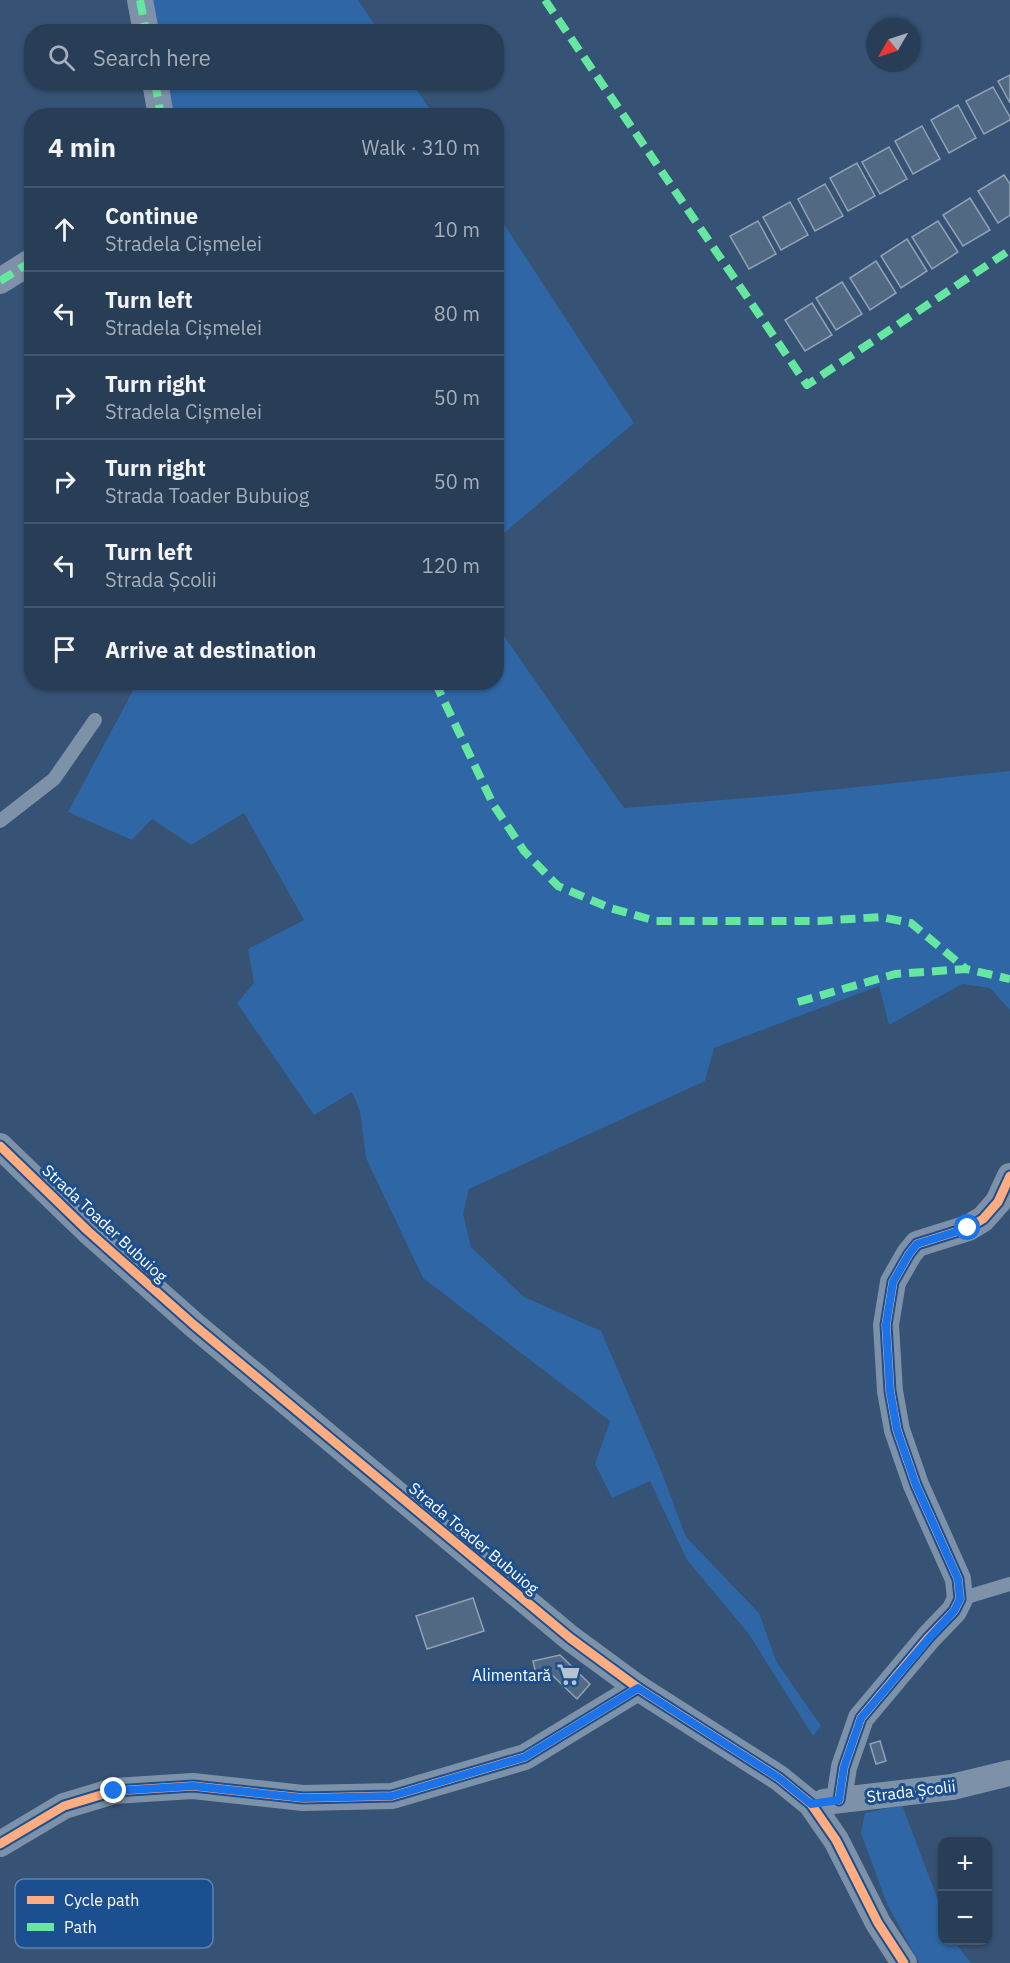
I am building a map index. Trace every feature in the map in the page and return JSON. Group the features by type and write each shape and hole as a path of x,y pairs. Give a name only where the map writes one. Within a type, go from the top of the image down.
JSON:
{"street":[{"path":"140,0 144,24"},
{"path":"156,90 160,108"},
{"path":"0,281 24,266"},
{"name":"Strada Toader Bubuiog","path":"0,1146 88,1231 194,1325 570,1638 638,1688 779,1778 811,1804 836,1840 878,1923 903,1963"},
{"path":"839,1800 844,1767 861,1718 954,1611 960,1599 958,1579 916,1485 897,1430 890,1391 886,1325 893,1282 917,1244 968,1228 983,1219 998,1202 1010,1176"},
{"path":"0,1844 64,1806 114,1791 193,1786 303,1798 392,1796 525,1757 638,1688"},
{"name":"Strada Școlii","path":"811,1804 952,1787 1010,1773"}],"lane":[{"path":"0,821 54,779 95,720"},
{"path":"960,1599 1010,1584"}],"shaded area":[{"path":"152,0 358,0 374,24 157,24"},
{"path":"169,90 417,90 429,108 172,108"},
{"path":"504,224 634,423 504,533"},
{"path":"504,636 624,808 781,795 1010,771 1010,1010 990,988 962,984 889,1025 879,986 714,1048 705,1081 469,1189 463,1214 471,1247 524,1297 601,1331 660,1468 686,1537 759,1613 776,1661 821,1726 813,1736 748,1633 687,1560 650,1481 612,1498 595,1464 610,1421 423,1278 366,1158 360,1111 352,1092 314,1115 237,1003 254,983 248,949 304,920 244,813 191,845 152,819 132,840 68,812 133,690 504,690"},
{"path":"902,1805 938,1900 938,1945 957,1945 971,1963 919,1963 887,1904 861,1833 865,1813"}],"building":[{"path":"1010,75 1010,103 998,81"},
{"path":"993,87 1010,120 984,134 966,101"},
{"path":"958,105 976,138 949,153 931,120"},
{"path":"922,126 940,159 913,174 895,141"},
{"path":"889,147 907,179 880,194 862,162"},
{"path":"857,163 875,196 848,211 830,178"},
{"path":"1004,175 1010,184 1010,215 998,223 978,191"},
{"path":"825,184 843,216 815,231 798,199"},
{"path":"970,198 990,230 963,246 943,215"},
{"path":"790,202 808,235 781,250 763,217"},
{"path":"758,221 776,254 749,269 730,236"},
{"path":"938,221 958,252 932,269 912,237"},
{"path":"907,239 927,271 901,288 881,256"},
{"path":"876,261 896,293 870,310 850,278"},
{"path":"842,282 862,314 836,330 816,298"},
{"path":"812,303 832,335 805,351 785,320"},
{"path":"473,1598 484,1631 427,1649 416,1616"},
{"path":"560,1655 590,1684 577,1699 552,1675 537,1679 533,1661"},
{"path":"880,1741 886,1761 876,1764 870,1744"}],"marked path":[{"path":"140,0 144,24"},
{"path":"545,0 807,385 1010,250"},
{"path":"156,90 160,108"},
{"path":"0,281 24,266"},
{"path":"439,690 493,804 524,851 558,886 610,908 656,921 819,921 881,917 911,923 966,969"},
{"path":"798,1002 895,974 966,969 1010,979"}],"cycle path":[{"path":"0,1146 88,1231 194,1325 570,1638 638,1688 779,1778 811,1804 836,1840 878,1923 904,1963"},
{"path":"839,1800 844,1767 861,1718 929,1637 954,1611 960,1599 958,1579 916,1485 897,1430 890,1391 886,1325 893,1282 917,1244 968,1228 983,1219 998,1202 1010,1176"},
{"path":"0,1844 64,1806 114,1791 193,1786 303,1798 392,1796 525,1757 638,1688"}],"place":[{"name":"Alimentară","path":"569,1675"}],"route":[{"path":"114,1791 193,1786 303,1798 392,1796 525,1757 638,1688 779,1778 811,1804 839,1800 844,1767 861,1718 954,1611 960,1599 958,1579 916,1485 897,1430 890,1391 886,1325 893,1282 917,1244 968,1228"}]}
